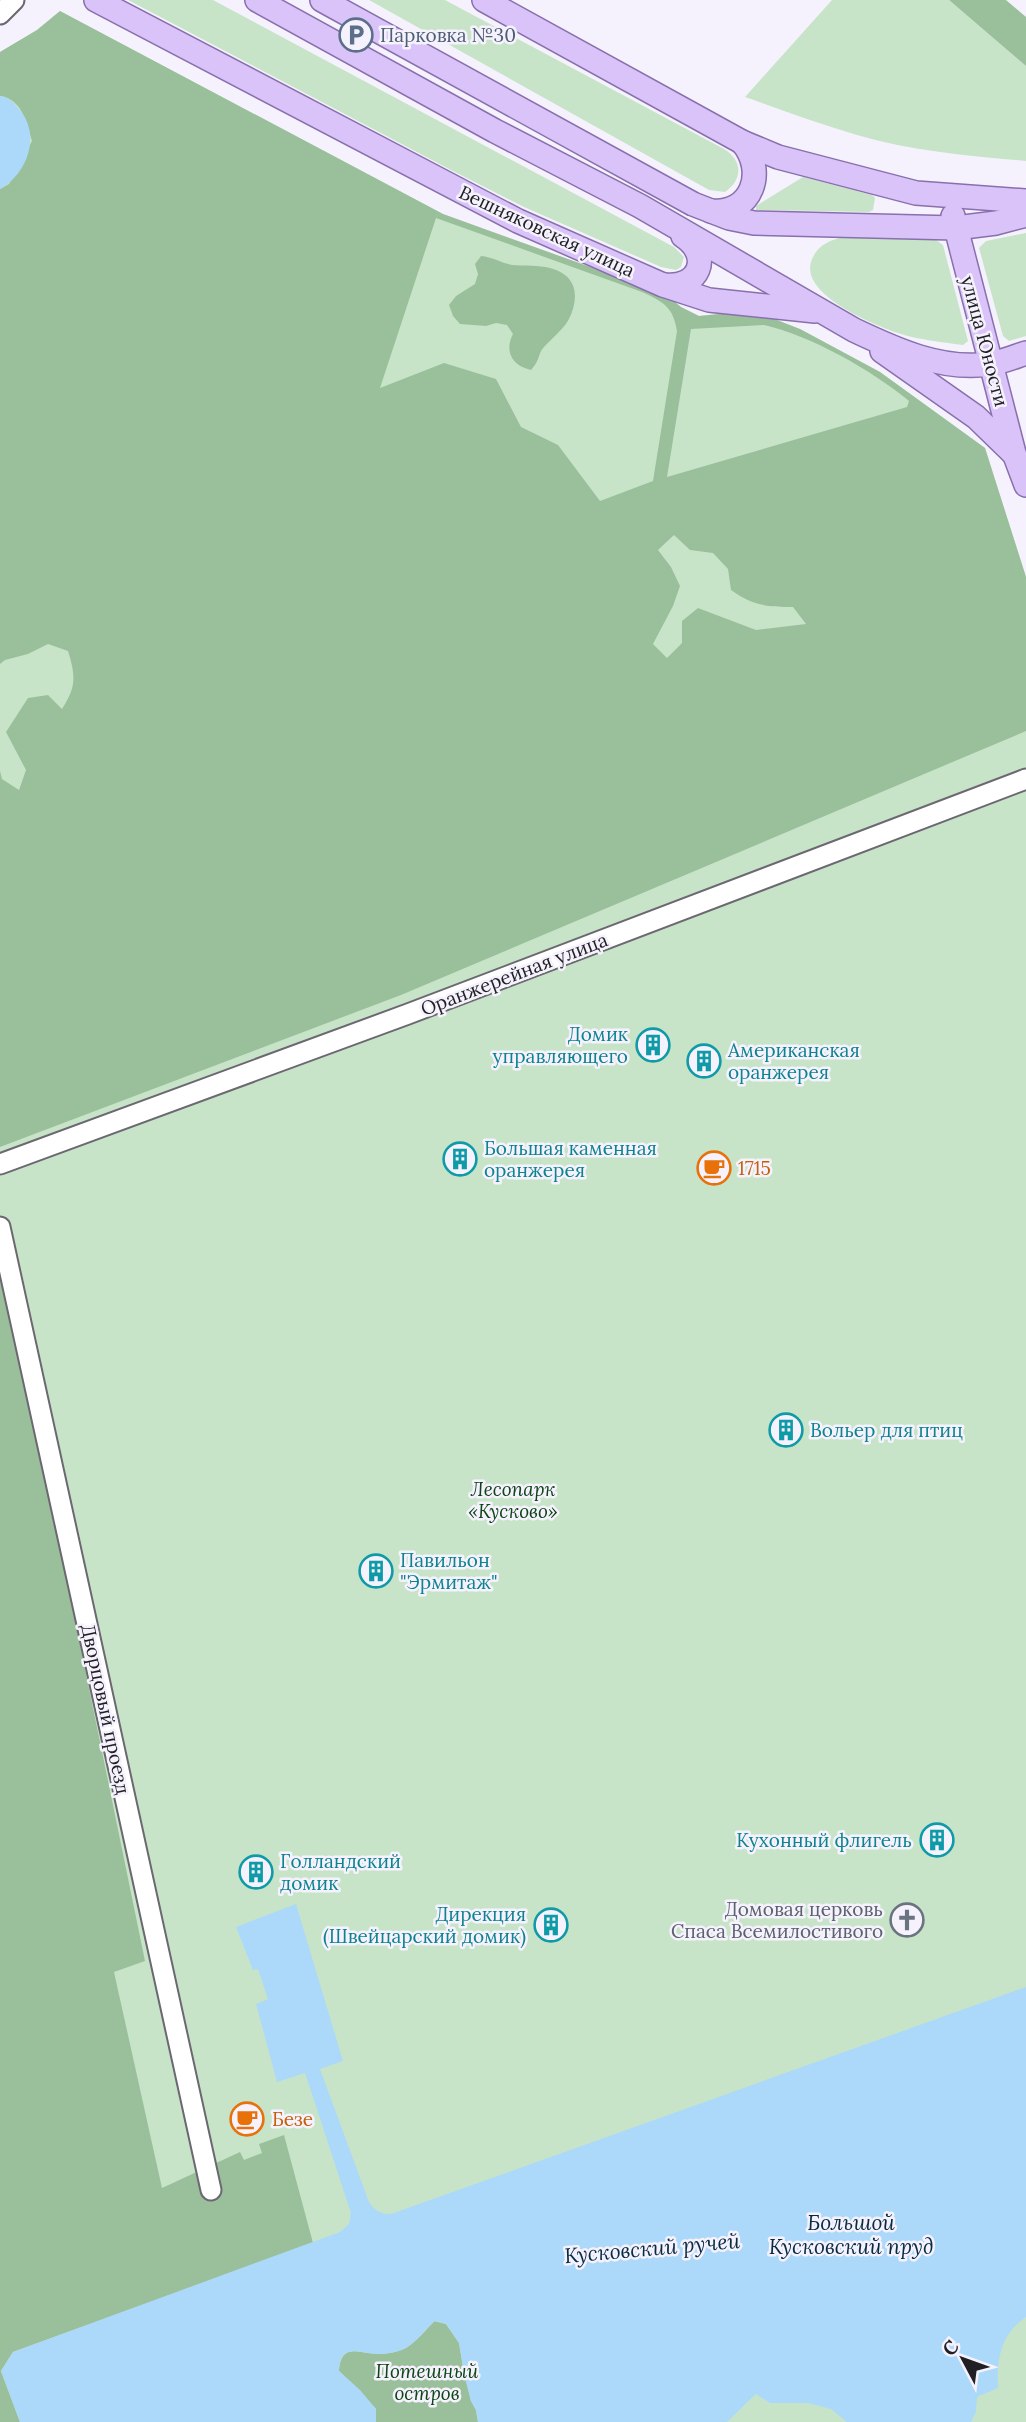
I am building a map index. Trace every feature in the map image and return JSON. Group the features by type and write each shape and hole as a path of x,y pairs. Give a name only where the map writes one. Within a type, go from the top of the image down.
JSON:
{"main road":[{"name":"Вешняковская улица","path":"96,0 518,222 663,285 709,300 825,312 886,345 957,366 991,364 1026,353"},
{"path":"257,0 495,131 640,206 825,312"},
{"path":"322,0 704,209 729,218 754,223 956,229 1026,215"},
{"path":"484,0 750,145 778,157 916,193 1026,201"},
{"path":"704,209 722,212 731,209 748,194 755,173 750,145"},
{"name":"улица Юности","path":"947,197 1014,453 1026,485"},
{"path":"640,206 690,241 701,262 691,279 681,285 663,285"},
{"path":"854,330 976,417 1014,453"}],"street":[{"path":"0,14 13,0"},
{"name":"Оранжерейная улица","path":"0,1164 395,1019 1026,779"},
{"name":"Дворцовый проезд","path":"0,1227 211,2190"}],"green space":[{"path":"128,0 213,0 674,247 684,257 681,267 676,270 661,267 524,207"},
{"path":"369,0 445,0 724,149 735,159 738,176 725,192 709,190"},
{"path":"832,0 949,0 1026,66 1026,161 941,152 877,141 745,97"},
{"path":"949,0 1006,0 1026,17 1026,66"},
{"name":"Лесопарк «Кусково»","path":"60,11 443,214 665,294 681,307 699,316 729,313 800,329 880,372 985,448 1026,577 1026,2422 0,2422 0,52 37,30"},
{"path":"60,11 443,214 665,294 681,307 699,316 729,313 767,316 800,329 880,372 985,448 1026,577 1026,731 401,995 0,1147 0,771 2,779 19,790 26,770 6,732 28,698 48,695 62,709 73,682 68,651 48,644 0,664 0,189 9,184 32,141 18,107 14,102 0,96 0,52 37,30","holes":["436,218 642,292 666,306 673,316 677,331 653,481 600,501 558,445 521,427 496,379 444,363 380,388","764,325 782,330 859,366 909,401 907,407 667,477 691,329","674,535 690,550 713,553 728,569 731,590 760,604 793,607 806,624 756,630 698,608 682,621 682,643 667,658 653,644 680,586 671,567 658,550"]},
{"path":"803,177 872,195 875,198 873,210 756,210 756,206"},
{"path":"1026,233 1026,336 1009,341 1003,336 979,248 986,241"},
{"path":"844,237 936,240 943,245 968,341 963,345 898,333 857,316 828,297 817,286 811,274 811,262 816,252 824,245"},
{"path":"481,256 512,265 550,268 559,271 571,281 575,295 569,319 542,350 531,370 519,365 512,357 509,346 513,334 507,325 460,324 453,316 449,305 456,296 475,284 478,274 475,264"},
{"path":"0,1255 145,1961 114,1972 162,2188 240,2152 244,2160 262,2153 259,2144 284,2135 313,2243 13,2352 1,2371 20,2422 0,2422"},
{"name":"Потешный остров","path":"434,2321 446,2324 459,2343 464,2373 478,2422 376,2422 376,2409 339,2371 344,2355 354,2351 380,2354 404,2349 418,2339"}],"water":[{"path":"0,96 12,101 25,118 30,141 18,174 0,189"},
{"name":"Большой Кусковский пруд","path":"296,1904 343,2061 320,2069 369,2202 376,2210 387,2214 1026,1987 1026,2317 1005,2340 998,2367 998,2388 977,2397 976,2412 971,2422 847,2422 831,2409 808,2403 770,2403 756,2394 727,2422 478,2422 464,2373 459,2343 446,2324 435,2321 404,2349 380,2354 354,2351 343,2355 339,2371 376,2409 376,2422 20,2422 1,2371 13,2352 340,2232 349,2224 351,2213 305,2073 277,2082 256,2004 268,1999 258,1969 253,1970 236,1927"}],"place":[{"name":"Парковка №30","path":"356,35"},
{"name":"Домик управляющего","path":"653,1045"},
{"name":"Американская оранжерея","path":"704,1061"},
{"name":"Большая каменная оранжерея","path":"460,1159"},
{"name":"1715","path":"714,1168"},
{"name":"Вольер для птиц","path":"786,1430"},
{"name":"Павильон \"Эрмитаж\"","path":"376,1571"},
{"name":"Кухонный флигель","path":"937,1840"},
{"name":"Голландский домик","path":"256,1872"},
{"name":"Домовая церковь Спаса Всемилостивого","path":"907,1920"},
{"name":"Дирекция (Швейцарский домик)","path":"551,1925"},
{"name":"Безе","path":"247,2119"}],"water label":[{"name":"Кусковский ручей","path":"652,2248"}]}
